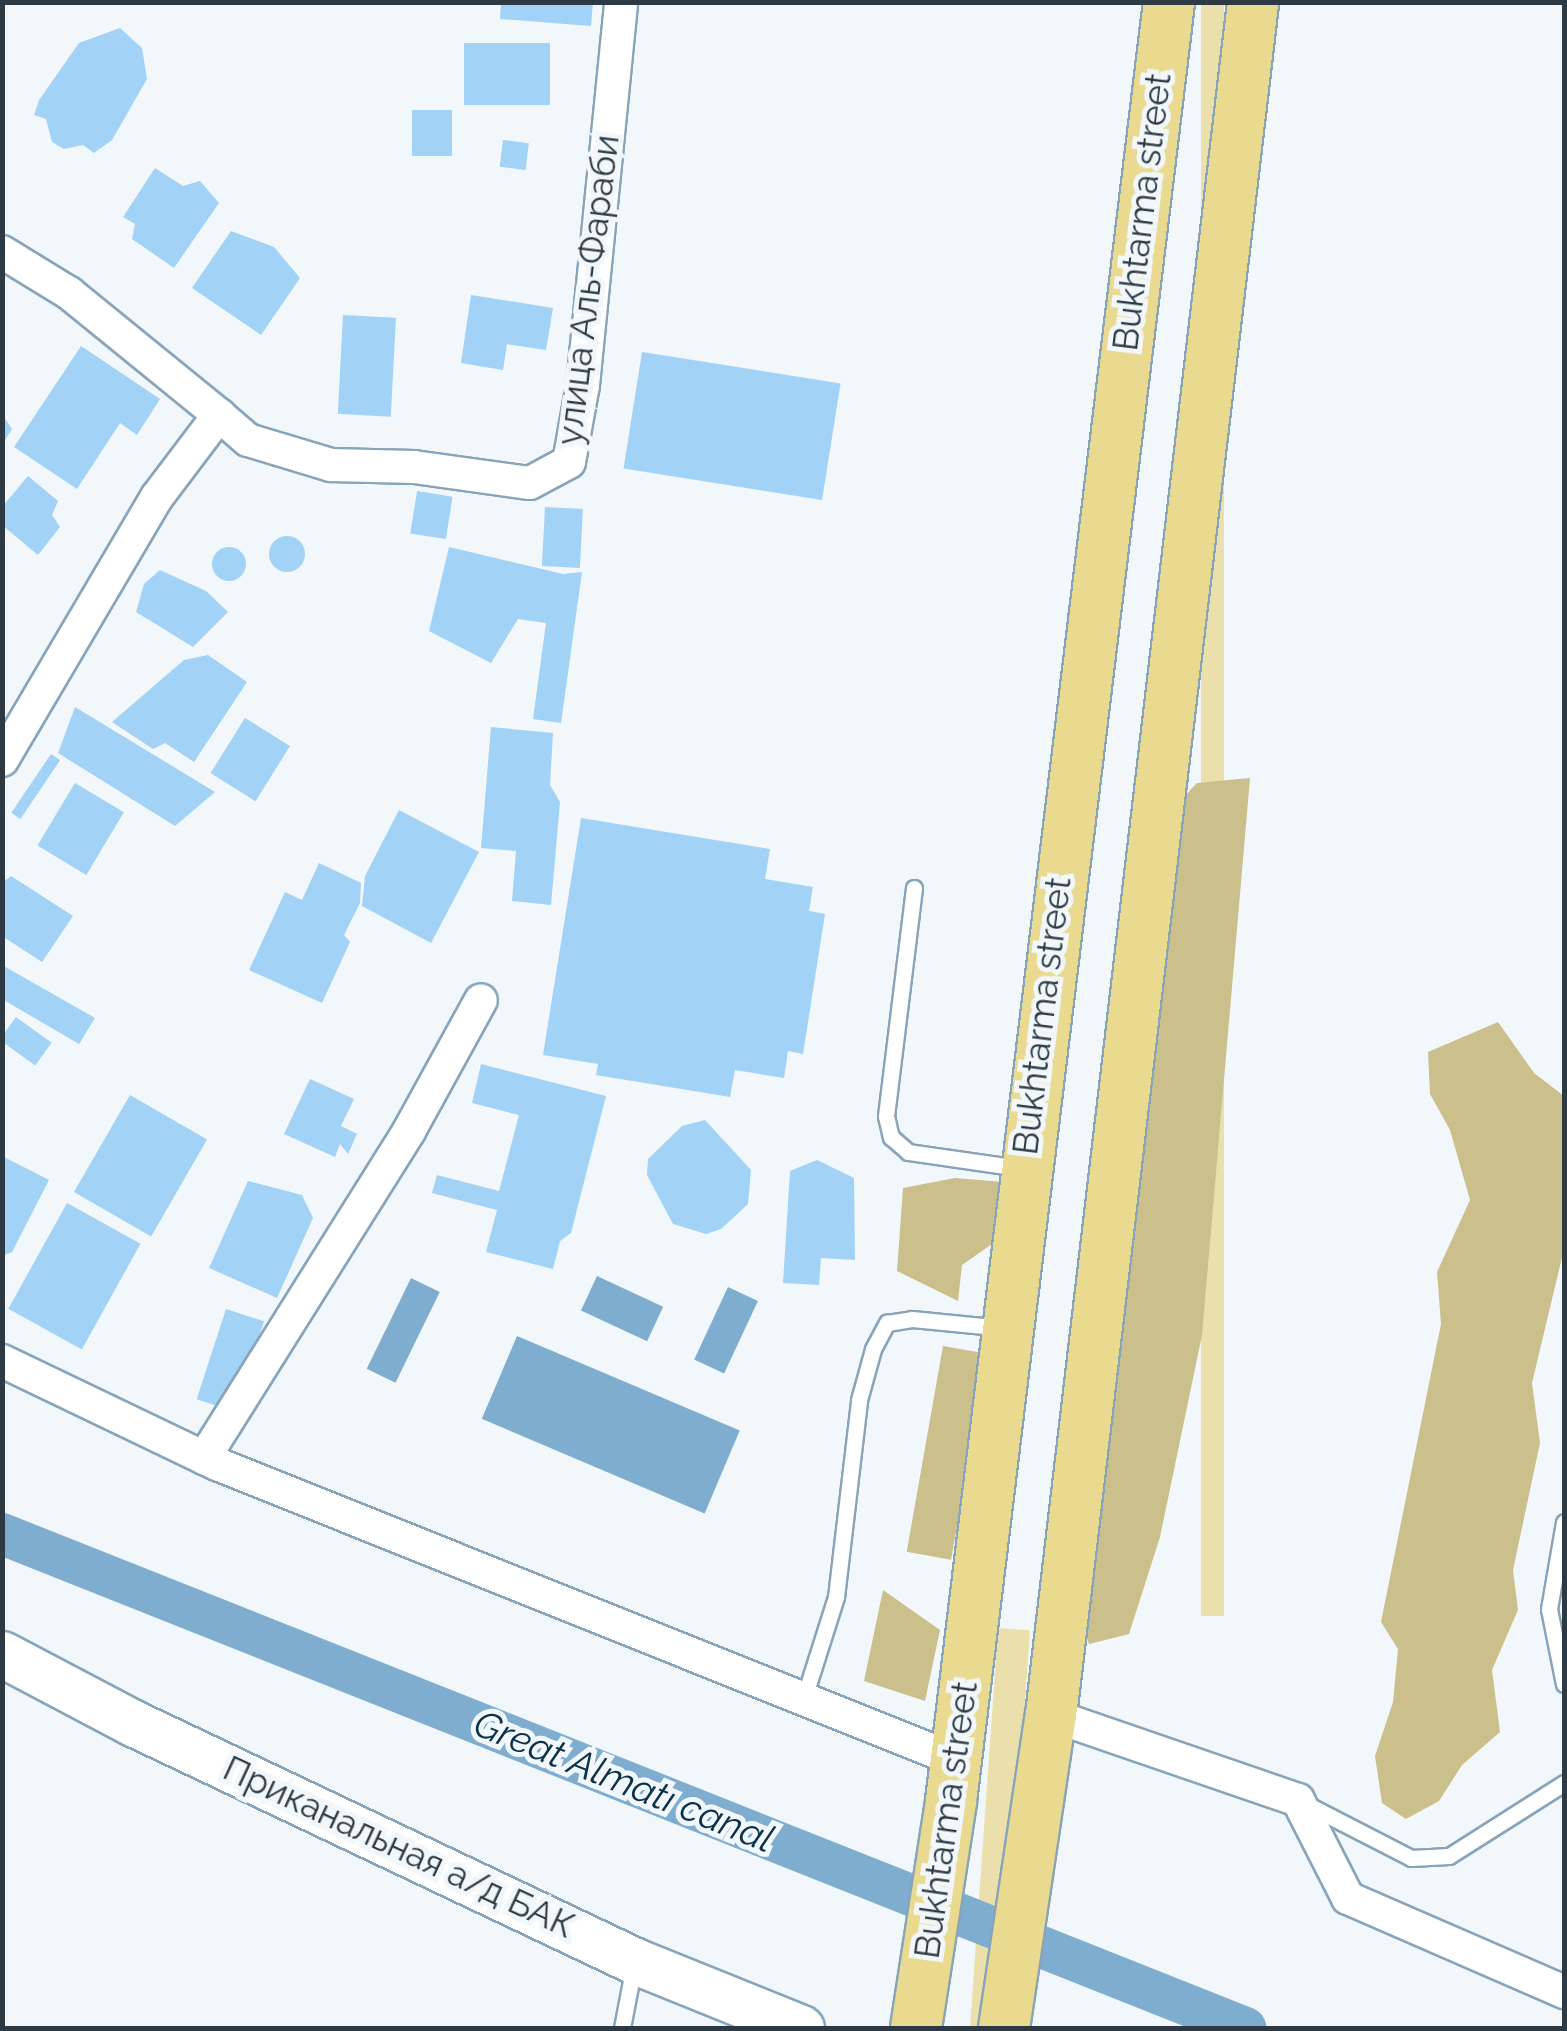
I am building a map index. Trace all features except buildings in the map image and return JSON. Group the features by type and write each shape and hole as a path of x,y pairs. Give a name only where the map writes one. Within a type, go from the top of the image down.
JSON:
{"main road":[{"name":"Bukhtarma street","path":"916,2028 953,1781 1007,1329 1022,1169 1168,2"},
{"path":"1004,2028 1050,1715 1253,2"},
{"name":"Приканальная а/д БАК","path":"2,1654 133,1723 635,1961 801,2028"}],"street":[{"name":"улица Аль-Фараби","path":"219,415 248,440 331,465 414,467 530,483 569,462 583,385 621,2"},
{"path":"2,252 68,293 219,415 157,498 2,760"},
{"path":"204,1458 409,1131 481,1000"},
{"path":"2,1361 204,1458 802,1701 953,1781"},
{"path":"1050,1715 1298,1800 1348,1898 1564,1992"}],"lane":[{"path":"914,888 886,1116 891,1137 908,1152 1022,1169"},
{"path":"802,1701 836,1597 859,1400 873,1348 887,1323 912,1319 1007,1329"},
{"path":"1564,1522 1549,1609 1564,1685"},
{"path":"1298,1800 1412,1858 1449,1856 1564,1783"},
{"path":"622,2028 635,1961"}],"shaded area":[{"path":"1201,3 1224,3 1224,1616 1201,1616"},
{"path":"1250,778 1202,1335 1160,1537 1129,1634 1089,1644 1075,1603 1167,815 1197,783"},
{"path":"1498,1022 1534,1073 1564,1096 1564,1249 1532,1383 1540,1443 1513,1570 1518,1610 1492,1670 1500,1732 1462,1765 1439,1801 1406,1819 1382,1803 1375,1756 1393,1702 1398,1649 1381,1622 1441,1324 1437,1272 1470,1200 1450,1130 1430,1094 1428,1052"},
{"path":"955,1178 1004,1182 992,1244 962,1265 958,1301 897,1271 903,1188"},
{"path":"943,1346 987,1354 951,1560 907,1552"},
{"path":"883,1590 940,1630 925,1701 864,1681"},
{"path":"998,1628 1030,1630 1002,2028 970,2028"}],"water":[{"path":"597,1276 663,1307 647,1341 581,1310"},
{"path":"411,1278 440,1292 395,1383 367,1369"},
{"path":"728,1287 758,1301 724,1373 694,1360"},
{"path":"517,1336 740,1431 705,1513 482,1419"}],"waterway":[{"name":"Great Almatı canal","path":"2,1534 1245,2028"}]}
